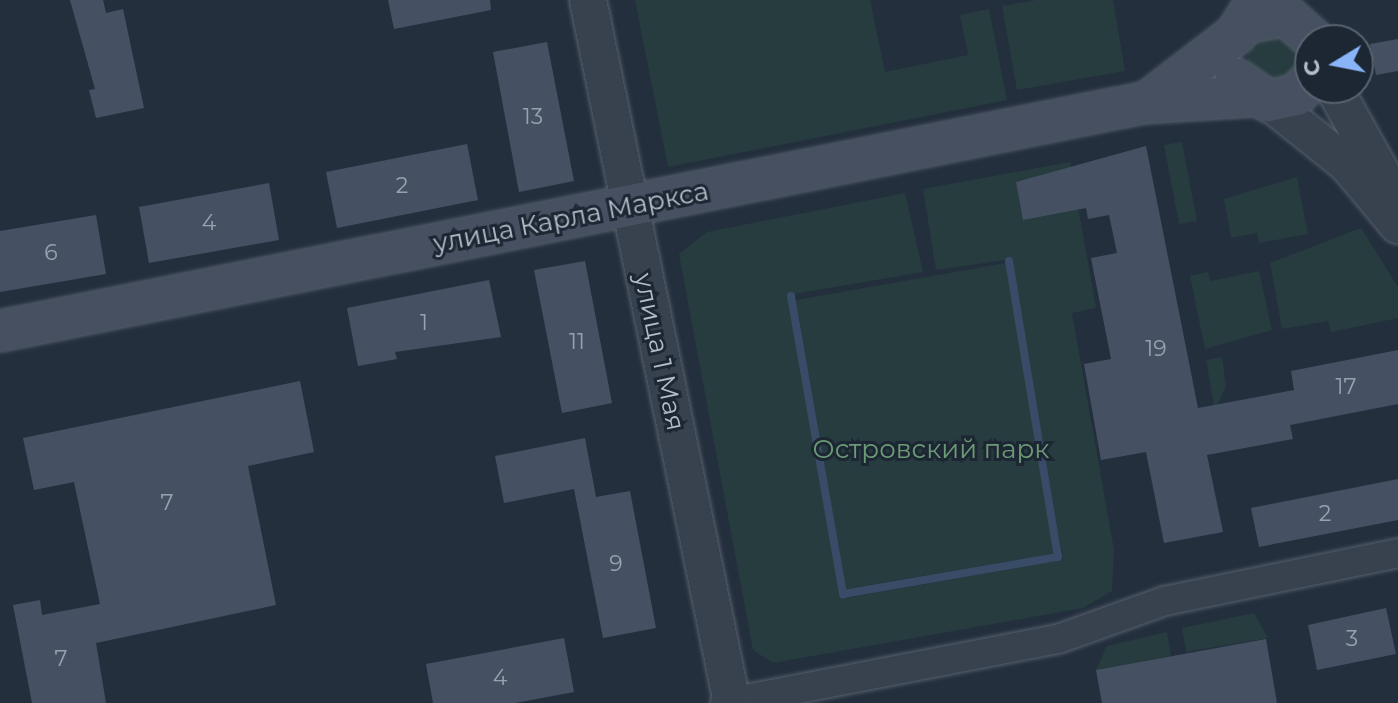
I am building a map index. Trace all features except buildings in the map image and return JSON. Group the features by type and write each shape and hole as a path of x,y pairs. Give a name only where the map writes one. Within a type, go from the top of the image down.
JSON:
{"main road":[{"path":"1318,24 1323,0"},
{"path":"1143,103 1165,93 1246,19 1286,15 1296,24"},
{"path":"1246,19 1230,62 1261,99"},
{"path":"1143,103 1294,95"},
{"name":"улица Карла Маркса","path":"0,331 1143,103"}],"street":[{"name":"улица 1 Мая","path":"588,0 732,703"},
{"path":"1261,99 1347,164 1398,225"},
{"path":"1343,104 1398,204"},
{"path":"725,703 1058,639 1165,601 1398,553"}],"green space":[{"path":"635,0 870,0 885,72 968,55 960,15 989,9 1007,100 668,167"},
{"path":"1036,0 1113,0 1125,71 1017,90 1002,6"},
{"path":"1273,31 1294,43 1294,71 1291,75 1273,83 1255,75 1247,57 1255,39"},
{"path":"1182,142 1197,221 1179,224 1164,145"},
{"path":"1070,162 1096,308 1072,313 1114,550 1112,591 1083,608 773,663 753,650 679,254 707,232 905,193 923,272 788,295 840,599 1063,560 1012,259 936,270 923,189"},
{"path":"1297,177 1308,234 1259,243 1257,233 1231,238 1224,199"},
{"path":"1361,228 1398,287 1398,318 1331,332 1328,321 1282,329 1270,263"},
{"name":"Островский парк","path":"1006,263 1057,553 846,589 796,300"},
{"path":"1259,271 1272,330 1205,349 1190,276 1208,272 1210,281"},
{"path":"1222,357 1226,385 1215,412 1206,360"},
{"path":"1254,613 1268,638 1186,652 1182,628"},
{"path":"1167,632 1171,656 1096,670 1107,646"}],"waterway":[{"path":"791,296 843,594 1058,557 1009,261"}]}
